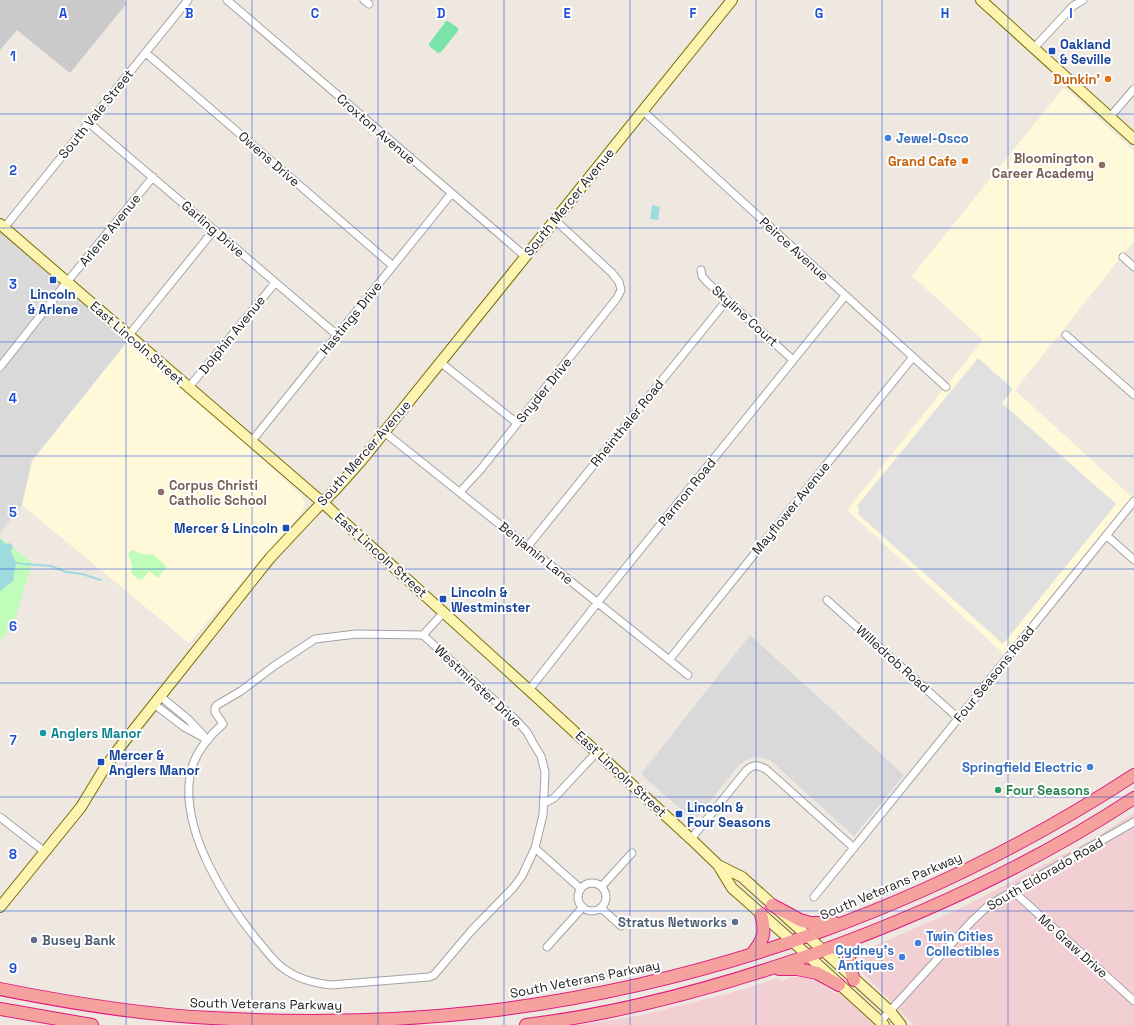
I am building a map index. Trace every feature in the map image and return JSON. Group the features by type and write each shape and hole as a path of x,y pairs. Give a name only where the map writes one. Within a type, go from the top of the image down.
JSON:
{"highway":[{"name":"South Veterans Parkway","path":"0,989 113,1008 209,1018 295,1021 422,1021 580,996 663,980 752,954 842,924 924,890 1017,845 1103,795 1134,775"},
{"path":"526,1025 635,1006 681,995 770,969 854,939 909,917 999,875 1064,840 1134,798"},
{"path":"772,905 794,918 810,923 842,924"},
{"path":"752,954 761,943 764,936 764,925 761,914"},
{"path":"854,939 848,962 854,980"},
{"path":"770,969 806,970 817,973 840,985"},
{"path":"0,1009 92,1025"}],"main road":[{"name":"South Mercer Avenue","path":"0,907 81,807 104,769 120,747 270,558 361,461 732,0"},
{"path":"981,0 1134,139"},
{"name":"East Lincoln Street","path":"2,226 323,503 444,612 691,839 718,865 732,888 882,1024"},
{"name":"East Lincoln Street","path":"718,865 742,877 890,1012 901,1025"}],"street":[{"name":"South Vale Street","path":"2,226 89,123 188,0"},
{"name":"Croxton Avenue","path":"227,0 526,257"},
{"path":"1034,48 1073,6 1083,0"},
{"name":"Owens Drive","path":"146,53 393,266"},
{"path":"1110,117 1134,89"},
{"name":"Peirce Avenue","path":"643,111 946,386"},
{"name":"Garling Drive","path":"89,123 337,335"},
{"name":"Arlene Avenue","path":"0,367 153,177"},
{"name":"Hastings Drive","path":"251,442 451,194"},
{"name":"Snyder Drive","path":"460,492 481,469 617,298 621,290 621,286 612,273 555,220"},
{"path":"129,335 214,230"},
{"path":"1123,257 1134,267"},
{"name":"Skyline Court","path":"701,270 702,276 707,282 793,360"},
{"name":"Dolphin Avenue","path":"189,387 275,283"},
{"name":"Parmon Road","path":"529,690 598,602 846,296"},
{"name":"Rheinthaler Road","path":"528,546 727,300"},
{"path":"1066,335 1134,395"},
{"name":"Mayflower Avenue","path":"670,660 913,357"},
{"path":"440,362 517,423"},
{"name":"Benjamin Lane","path":"384,432 688,675"},
{"name":"Four Seasons Road","path":"814,897 1134,501"},
{"path":"1106,535 1134,560"},
{"name":"Willedrob Road","path":"827,600 958,718"},
{"path":"423,635 444,612"},
{"name":"Westminster Drive","path":"356,634 423,635 527,732 540,756 545,772 542,824 535,848 522,876 513,888 472,930 432,976 331,985 311,982 292,974 277,963 250,931 220,887 204,854 191,818 188,795 190,776 194,761 199,750 208,740 223,724 215,712 217,705 241,691 274,666 315,639 356,634"},
{"path":"157,700 189,720 208,740"},
{"path":"544,803 554,798 597,752"},
{"path":"691,839 744,772 752,766 760,765 854,848"},
{"path":"0,817 45,852"},
{"name":"South Eldorado Road","path":"882,1024 890,1012 980,912 989,905 1134,822"},
{"path":"535,848 581,889"},
{"path":"602,886 632,853"},
{"path":"589,883 602,886 606,895 606,900 601,908 594,911 583,907 579,900 579,892 581,889 589,883"},
{"name":"Mc Graw Drive","path":"1013,891 1134,1001"},
{"path":"547,947 583,907"},
{"path":"601,908 621,926"}],"shaded area":[{"path":"0,0 124,0 127,3 70,73 17,30 0,50"},
{"path":"1064,87 1134,151 1134,241 1015,390 1132,497 1005,655 847,510 983,340 912,276"},
{"path":"0,232 25,252 127,342 32,461 22,505 0,533"},
{"name":"Corpus Christi Catholic School","path":"127,342 266,462 302,496 305,502 303,511 189,643 22,505 32,461"},
{"path":"978,358 1013,389 1002,403 1116,504 1003,644 858,514 859,508 857,506"},
{"path":"750,635 904,775 854,836 771,761 764,758 752,757 740,764 694,821 641,774"},
{"path":"1134,813 1134,1025 914,1025 859,969 857,964 858,958 863,951 961,908 1097,837"},
{"path":"791,977 802,977 815,980 835,993 837,990 877,1025 578,1025 638,1016 734,992 778,978 781,981"}],"green space":[{"path":"446,21 458,28 458,31 441,52 438,53 429,46 429,44"},
{"path":"0,537 32,563 13,625 0,641"},
{"path":"132,550 142,554 154,555 167,567 158,578 149,571 142,580 138,579 131,573 132,565 128,554"}],"water":[{"path":"652,205 660,207 658,220 650,219"},
{"path":"0,539 5,544 9,543 13,546 11,551 16,563 13,576 14,580 0,592"}],"waterway":[{"path":"16,563 51,566 66,572 82,574 101,580"}],"place":[{"name":"Oakland & Seville","path":"1052,51"},
{"name":"Dunkin'","path":"1108,79"},
{"name":"Jewel-Osco","path":"888,138"},
{"name":"Grand Cafe","path":"965,161"},
{"name":"Bloomington Career Academy","path":"1102,165"},
{"name":"Lincoln & Arlene","path":"53,280"},
{"name":"Corpus Christi Catholic School","path":"161,492"},
{"name":"Mercer & Lincoln","path":"286,528"},
{"name":"Lincoln & Westminster","path":"443,599"},
{"name":"Anglers Manor","path":"43,733"},
{"name":"Mercer & Anglers Manor","path":"101,762"},
{"name":"Springfield Electric","path":"1090,767"},
{"name":"Four Seasons","path":"998,790"},
{"name":"Lincoln & Four Seasons","path":"679,814"},
{"name":"Stratus Networks","path":"735,922"},
{"name":"Busey Bank","path":"34,940"},
{"name":"Twin Cities Collectibles","path":"918,943"},
{"name":"Cydney's Antiques","path":"902,957"}]}
